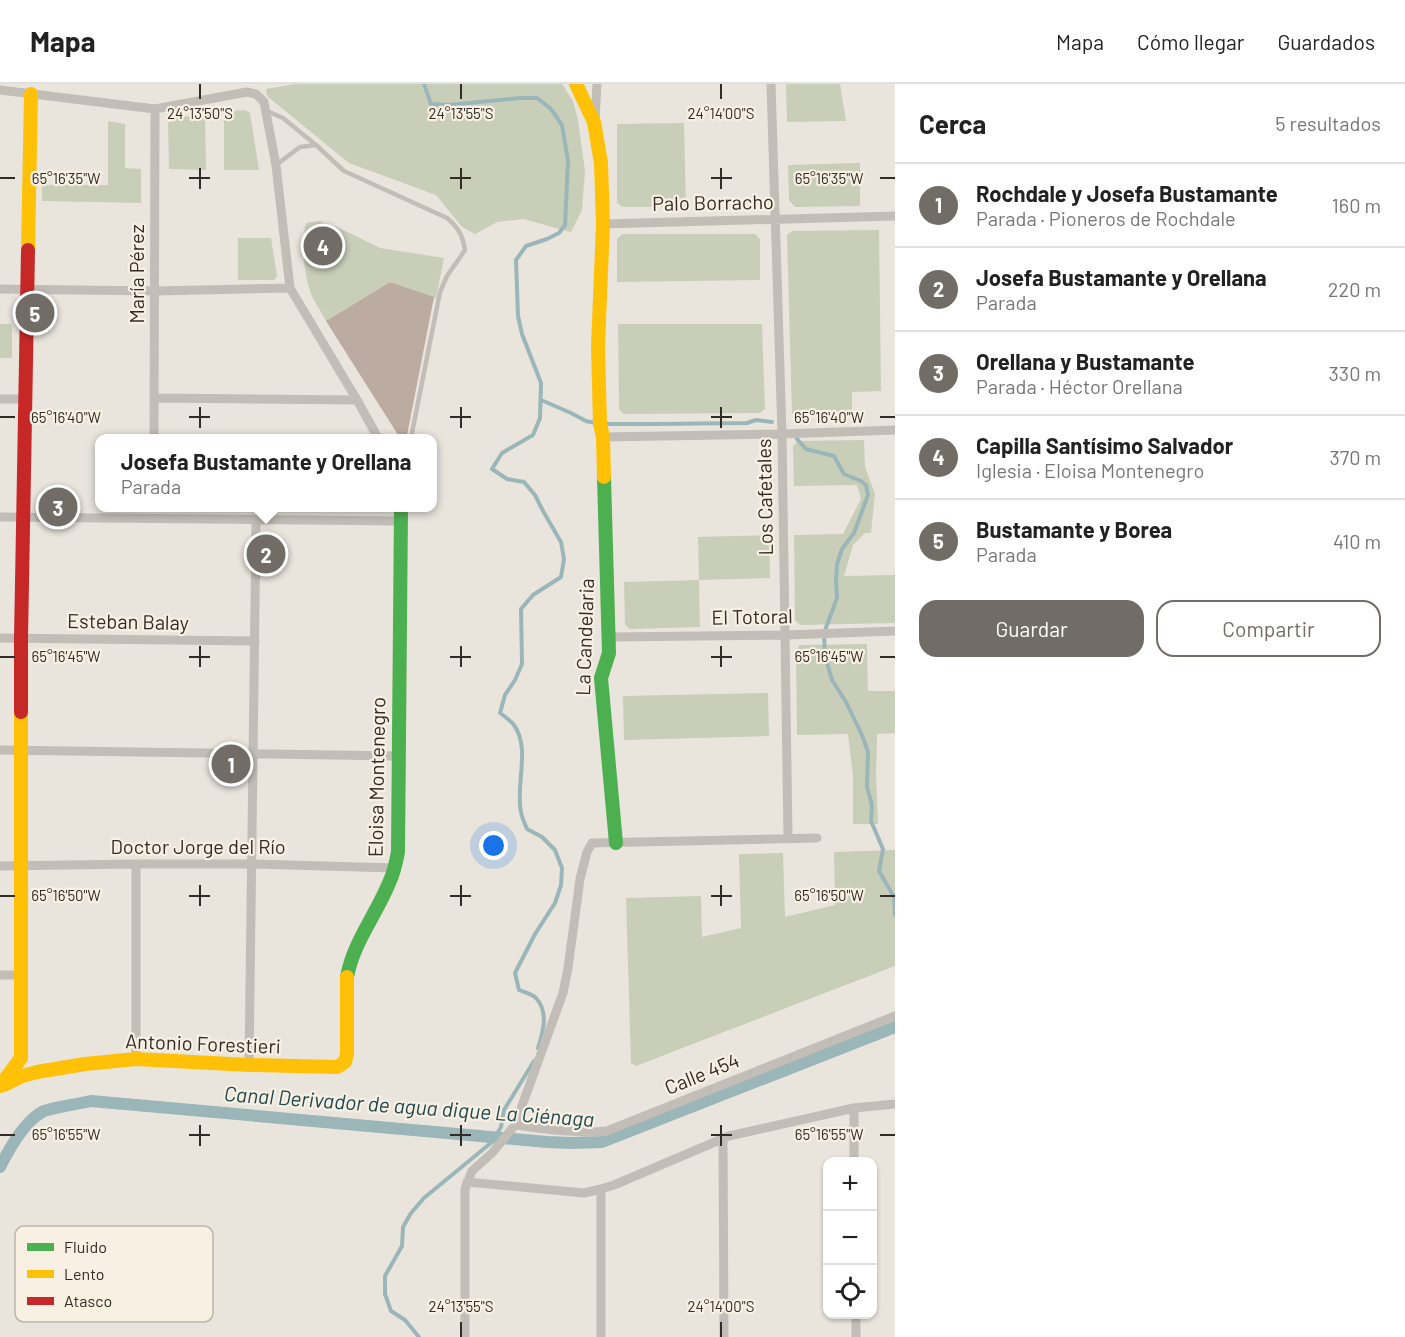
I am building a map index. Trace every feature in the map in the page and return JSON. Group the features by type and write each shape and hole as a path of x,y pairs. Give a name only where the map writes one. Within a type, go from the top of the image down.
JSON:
{"street":[{"name":"La Candelaria","path":"576,84 594,123 601,163 603,224 598,346 609,637 609,653 601,678 616,843"},
{"path":"594,123 597,84"},
{"name":"Los Cafetales","path":"771,84 782,434 788,838"},
{"path":"0,90 155,109 247,92 256,94 264,102 276,165 290,288 376,434"},
{"path":"0,1087 21,1058 21,638 31,94"},
{"name":"María Pérez","path":"154,434 155,109"},
{"name":"Palo Borracho","path":"603,224 895,216"},
{"path":"0,289 155,291 290,288"},
{"path":"155,398 357,400"},
{"path":"0,399 25,399"},
{"path":"603,437 895,430"},
{"path":"153,512 153,518"},
{"path":"0,516 256,520 401,514"},
{"name":"Eloisa Montenegro","path":"337,1067 345,1062 347,1054 347,975 351,955 389,884 398,852 401,514"},
{"path":"249,1065 256,520"},
{"name":"El Totoral","path":"609,637 895,631"},
{"name":"Esteban Balay","path":"0,638 255,641"},
{"path":"0,750 398,756"},
{"path":"465,1337 465,1189 472,1171 492,1153 515,1125 563,993 580,879 587,852 592,843 817,838"},
{"path":"136,864 136,1059"},
{"name":"Doctor Jorge del Río","path":"0,866 250,864 395,868"},
{"path":"0,975 21,975"},
{"name":"Calle 454","path":"515,1125 590,1133 607,1131 895,1016"},
{"path":"21,1058 38,1072"},
{"name":"Antonio Forestieri","path":"0,1087 21,1076 38,1072 136,1059 337,1067"},
{"path":"467,1182 584,1193 601,1190 723,1138 854,1108 895,1104"},
{"path":"854,1108 854,1157"},
{"path":"723,1138 724,1337"},
{"path":"601,1190 601,1337"},
{"path":"856,1319 856,1337"}],"lane":[{"path":"266,111 283,118 344,171 447,218 456,225 464,241 465,250 447,276 440,292 412,434"},
{"path":"276,165 300,147 316,145"}],"green space":[{"path":"295,84 562,84 573,101 578,120 585,171 582,210 571,232 523,219 497,222 475,234 462,227 436,195 349,163 267,96 266,89"},
{"path":"786,84 840,84 846,121 787,122"},
{"path":"245,110 250,113 259,170 224,170 224,112"},
{"path":"205,114 206,170 169,169 168,123 173,118"},
{"path":"108,121 125,124 125,168 141,169 141,203 42,201 42,185 108,185"},
{"path":"684,123 686,207 622,207 617,202 617,124"},
{"path":"860,163 860,206 795,207 789,200 788,165"},
{"path":"319,221 380,248 444,258 436,298 390,282 326,321 310,291 304,257 306,223"},
{"path":"879,230 881,391 852,392 852,412 792,414 787,235 792,231"},
{"path":"622,234 755,234 760,239 760,280 617,282 617,239"},
{"path":"238,238 271,238 277,276 274,280 238,280"},
{"path":"0,324 12,324 12,358 0,358"},
{"path":"618,324 762,324 765,409 760,413 624,414 619,409"},
{"path":"864,440 865,467 875,494 871,533 865,533 853,545 844,576 895,575 895,623 800,625 795,620 794,535 843,534 861,499 857,485 794,486 793,446 798,441"},
{"path":"769,535 770,578 699,580 698,537"},
{"path":"699,580 700,627 630,629 625,625 624,582"},
{"path":"867,644 868,691 895,691 895,733 877,734 878,824 853,824 853,776 848,734 797,735 796,650 800,645"},
{"path":"768,693 769,736 624,740 623,696"},
{"path":"895,850 895,966 636,1066 631,1063 626,898 701,896 702,937 741,928 739,854 783,853 785,917 835,905 834,852"}],"building":[{"path":"314,231 341,243 334,261 307,249 308,246 305,245 309,234 312,235"},
{"path":"390,282 434,297 407,434 397,434 326,321"}],"waterway":[{"path":"424,84 431,104 448,105 537,98 551,109 562,125 568,161 565,225 559,233 526,246 516,260 518,316 522,334 541,383 540,418 533,435 502,453 492,469 507,479 524,482 535,495 561,542 564,559 561,577 533,595 521,609 522,664 505,695 500,713 514,725 519,735 522,756 520,801 527,829 542,837 555,850 562,868 561,885 555,903 535,934 515,973 519,990 534,997 542,1009 543,1029 538,1048"},
{"path":"541,400 586,421 600,424 747,423 756,420 772,422"},
{"path":"797,439 806,449 834,456 844,474 866,485 868,495 854,533 842,549 837,564 837,598 824,633 825,656 832,680 846,702 868,752 867,787 872,805 871,821 883,849 879,871 894,897 895,915"},
{"name":"Canal Derivador de agua dique La Ciénaga","path":"0,1167 18,1136 37,1115 44,1111 91,1101 547,1142 602,1142 895,1027"},
{"path":"419,1337 405,1320 391,1311 385,1294 385,1276 402,1246 403,1227 424,1198 492,1142 501,1127 504,1110 534,1061"}],"traffic: fast":[{"path":"604,477 609,653 601,678 616,843"},
{"path":"347,977 354,952 391,879 398,852 401,512"}],"traffic: slow":[{"path":"576,84 594,122 601,163 603,224 598,346 604,477"},
{"path":"28,250 31,94"},
{"path":"0,1086 21,1058 21,712"},
{"path":"4,1085 37,1072 136,1059 337,1067 345,1062 347,1054 347,977"}],"traffic: jam":[{"path":"21,712 28,250"}],"place":[{"name":"Capilla Santísimo Salvador","path":"323,246"},
{"name":"Bustamante y Borea","path":"35,313"},
{"name":"Orellana y Bustamante","path":"58,507"},
{"name":"Josefa Bustamante y Orellana","path":"266,554"},
{"name":"Rochdale y Josefa Bustamante","path":"231,764"}]}
